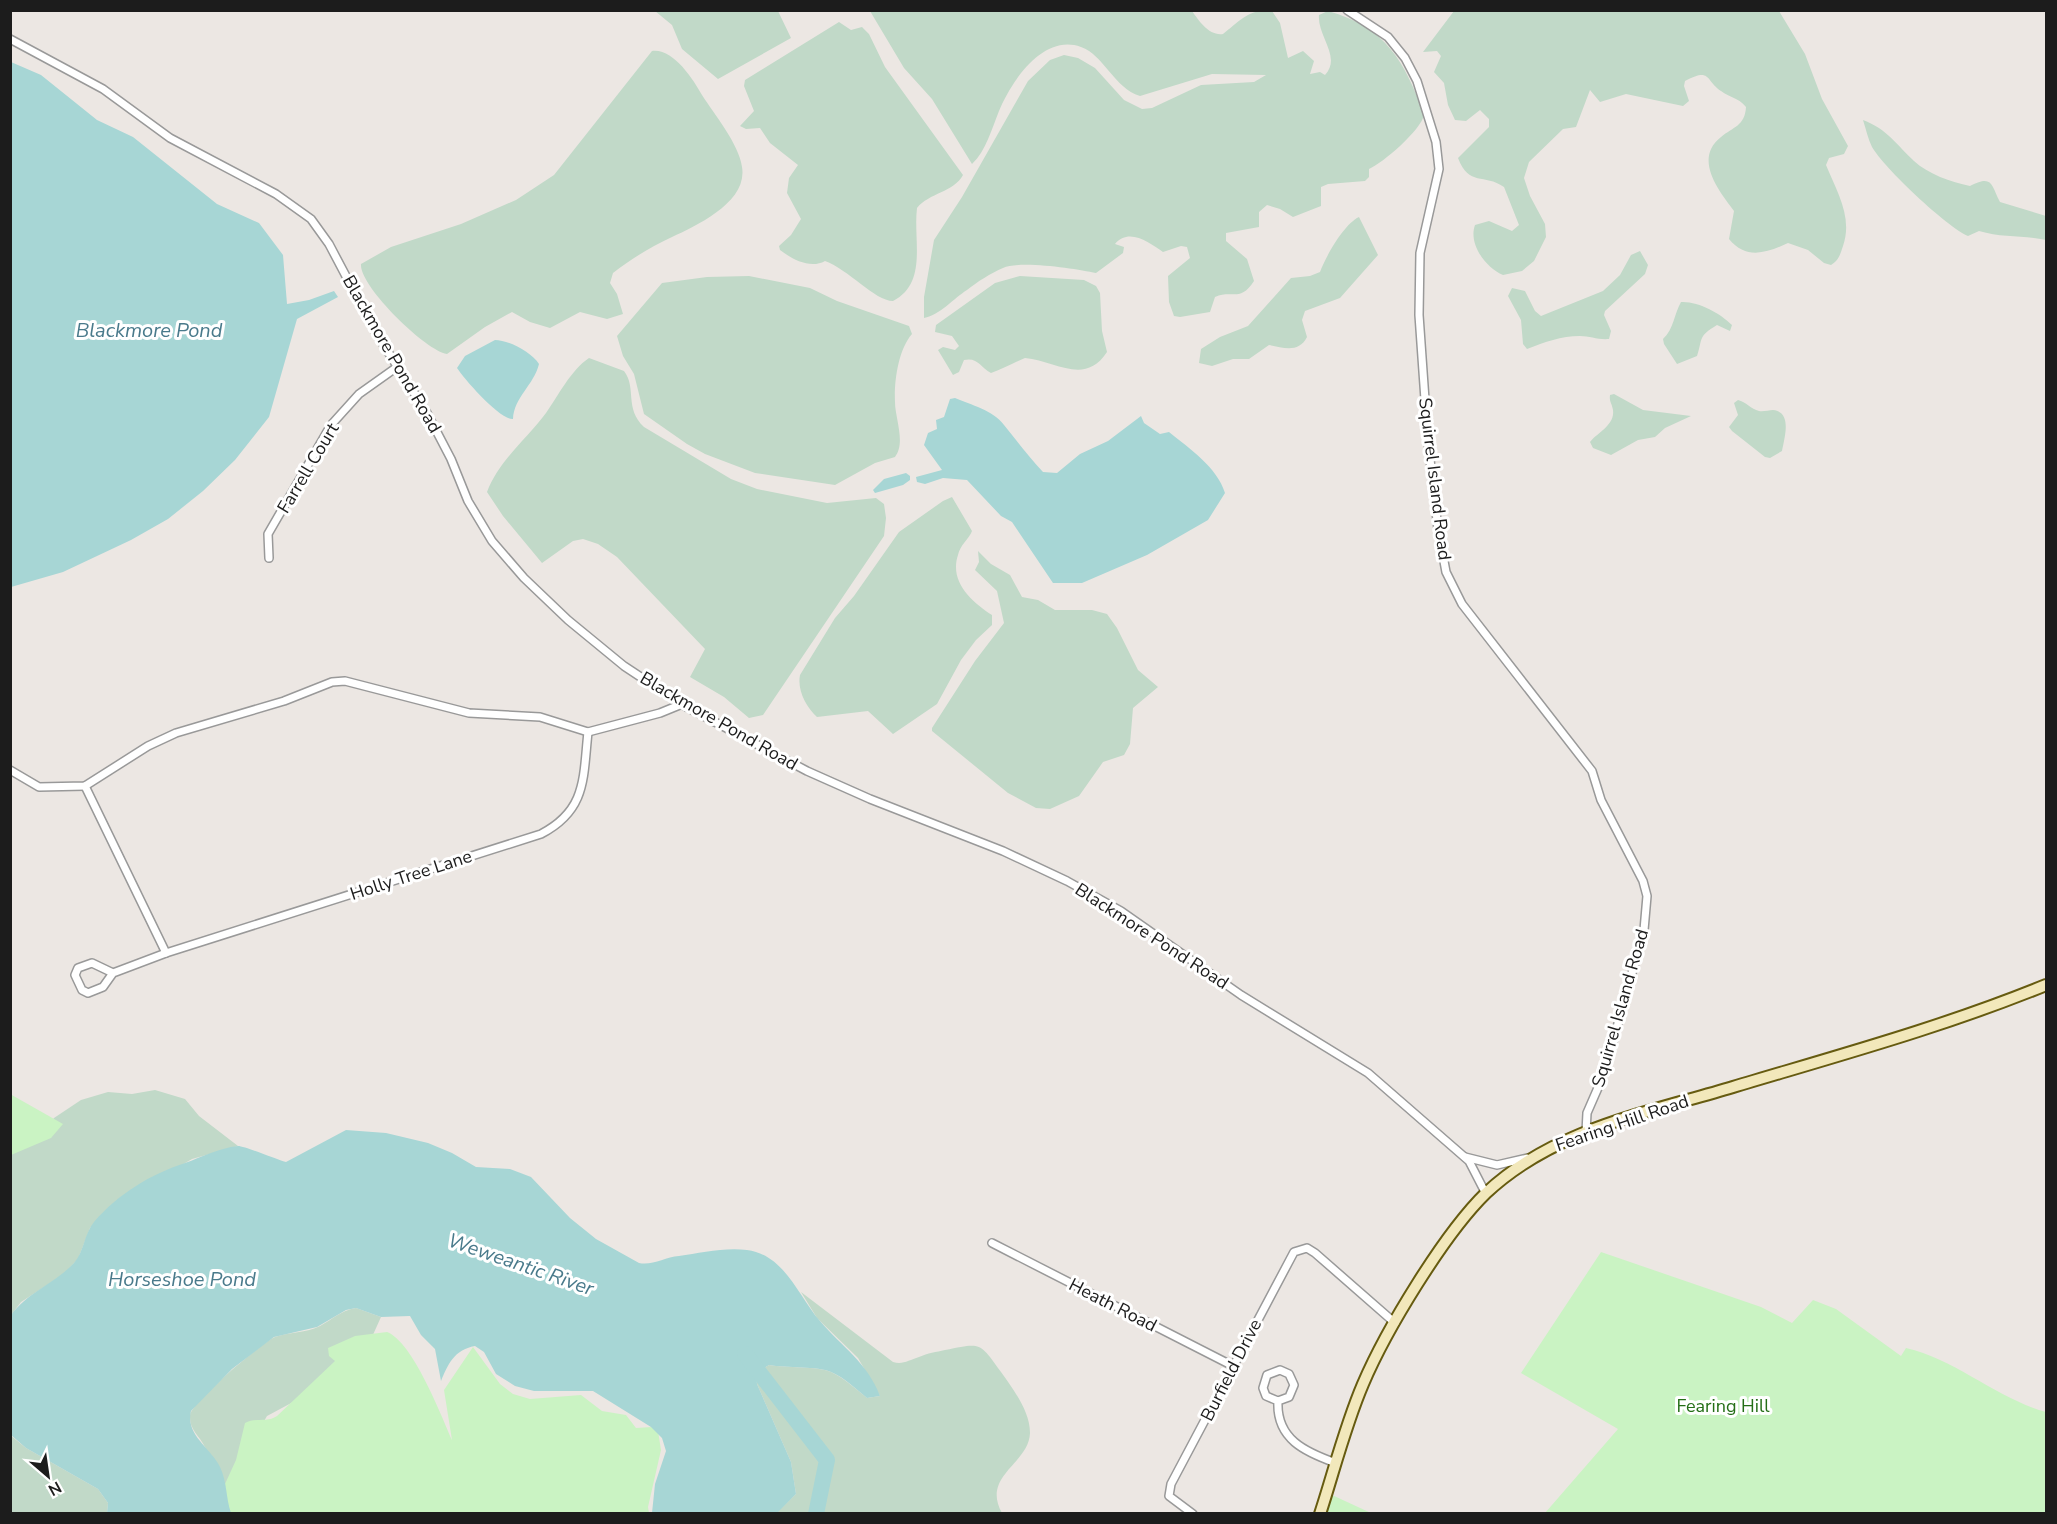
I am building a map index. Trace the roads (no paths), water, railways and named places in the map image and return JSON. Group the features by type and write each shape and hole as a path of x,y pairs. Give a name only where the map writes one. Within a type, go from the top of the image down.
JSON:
{"main road":[{"name":"Fearing Hill Road","path":"1320,1514 1363,1384 1395,1323 1437,1256 1486,1194 1535,1156 1586,1132 1931,1029 2046,985"}],"street":[{"name":"Squirrel Island Road","path":"1347,10 1388,37 1405,58 1418,81 1436,142 1439,169 1420,253 1419,315 1428,441 1438,529 1446,572 1462,604 1592,771 1601,800 1643,881 1647,896 1644,930 1604,1074 1587,1113 1586,1132"},
{"name":"Blackmore Pond Road","path":"10,39 103,89 170,138 296,206 311,219 329,244 370,323 443,442 468,501 492,541 524,578 568,620 624,666 682,704 807,771 870,800 1003,851 1067,880 1121,911 1241,995 1368,1073 1464,1156 1486,1194"},
{"name":"Farrell Court","path":"269,558 268,534 331,425 359,394 398,367"},
{"path":"10,770 39,787 85,786 148,746 176,733 284,701 332,682 357,683 423,704 469,714 540,717 588,732 660,713 682,704"},
{"name":"Holly Tree Lane","path":"113,973 92,963 78,968 75,975 82,990 88,993 103,987 113,973 166,953 541,834 569,815 582,786 588,732"},
{"path":"85,786 166,953"},
{"name":"Blackmore Pond Road","path":"1464,1156 1497,1165 1535,1156"},
{"name":"Heath Road","path":"992,1243 1233,1366"},
{"name":"Burfield Drive","path":"1193,1514 1169,1496 1171,1484 1289,1257 1300,1248 1315,1252 1395,1323"},
{"path":"1280,1370 1289,1374 1294,1385 1289,1397 1278,1401 1266,1396 1263,1384 1267,1375 1280,1370"},
{"path":"1278,1401 1279,1421 1289,1438 1304,1450 1336,1463"}],"water":[{"name":"Blackmore Pond","path":"11,62 41,75 97,120 133,137 217,204 259,223 283,255 287,304 309,300 334,291 338,297 297,319 269,417 235,460 203,491 168,519 131,540 63,572 11,587"},
{"path":"495,340 520,348 539,364 520,397 513,419 507,418 492,406 457,368 465,356"},
{"path":"955,398 994,415 1043,472 1057,473 1080,454 1108,441 1141,416 1144,423 1160,434 1169,432 1202,459 1216,475 1225,493 1208,520 1147,555 1082,583 1053,583 1012,522 1001,516 967,480 943,478 925,484 917,482 916,477 942,470 924,445 928,433 937,429 936,420 944,417 950,399"},
{"path":"906,473 910,476 910,480 903,485 875,493 873,490 884,479"},
{"name":"Horseshoe Pond","path":"346,1130 386,1133 428,1143 476,1167 510,1169 531,1177 570,1218 596,1239 639,1263 721,1250 739,1249 760,1253 781,1268 790,1278 820,1321 861,1364 875,1384 880,1396 867,1398 841,1377 825,1370 769,1365 756,1373 757,1384 791,1462 796,1494 776,1514 652,1513 655,1484 666,1451 662,1438 651,1427 593,1391 534,1391 515,1386 496,1374 484,1352 475,1346 457,1354 441,1381 435,1349 421,1335 410,1316 381,1317 356,1308 346,1310 317,1327 274,1337 232,1369 191,1411 190,1420 195,1434 216,1460 222,1472 231,1513 107,1513 108,1503 98,1489 26,1448 11,1435 11,1315 25,1300 74,1263 88,1232 103,1212 124,1194 160,1173 217,1151 238,1146 286,1162"}],"waterway":[{"name":"Weweantic River","path":"745,1354 827,1460 816,1514"}],"park label":[{"name":"Fearing Hill","path":"1723,1406"}]}
